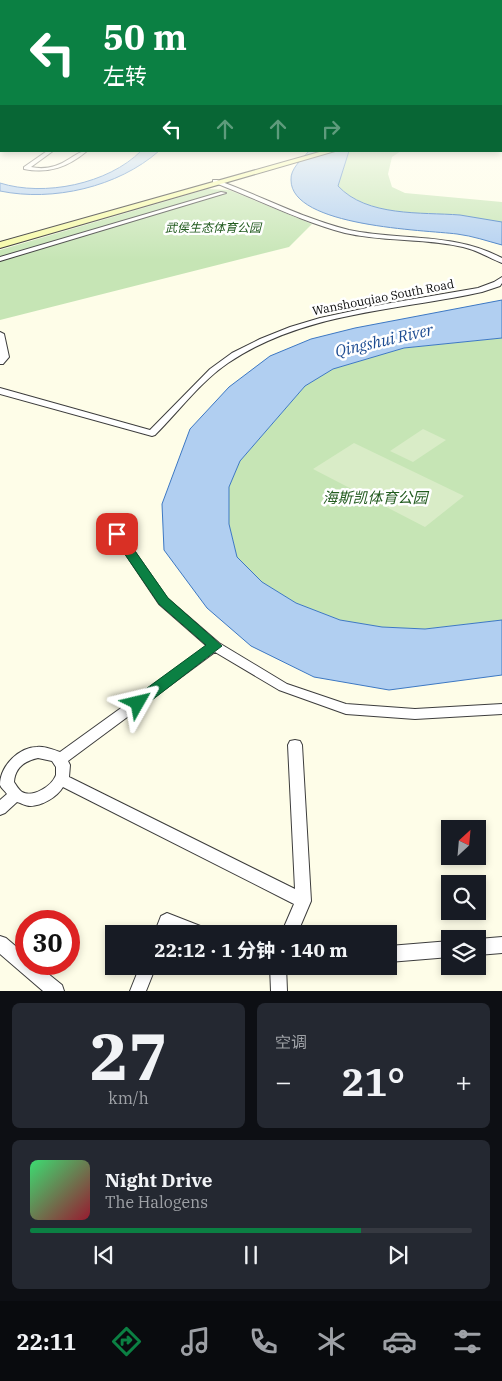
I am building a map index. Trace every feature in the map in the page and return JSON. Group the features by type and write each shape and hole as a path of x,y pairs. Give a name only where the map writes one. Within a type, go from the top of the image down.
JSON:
{"street":[{"path":"27,167 44,172 56,167"},
{"path":"0,246 270,167"},
{"path":"0,241 218,182 319,223 348,232 379,237 454,243 491,254 502,261"},
{"path":"0,258 223,193"},
{"path":"0,252 8,256"},
{"name":"Wanshouqiao South Road","path":"0,391 152,432 204,381 234,356 268,338 303,324 479,290 497,284 502,279"},
{"path":"0,334 6,357 0,362"},
{"path":"117,534 163,601 215,646 283,687 346,709 415,714 502,709"},
{"path":"60,760 215,646"},
{"path":"293,925 303,901 295,745"},
{"path":"38,752 54,755 60,760 64,766 62,780 51,793 42,797 24,798 10,790 7,784 7,776 14,762 21,757 38,752"},
{"path":"62,780 303,901"},
{"path":"0,809 16,795"},
{"path":"165,925 167,921 178,925"},
{"path":"0,944 56,991"},
{"path":"486,946 502,945"},
{"path":"397,953 441,950"},
{"path":"138,991 144,975"},
{"path":"278,975 279,991"}],"green space":[{"path":"344,167 390,167 388,174 392,187 405,193 502,202 502,222 460,215 412,213 379,208 350,196 338,186"},
{"name":"武侯生态体育公园","path":"208,189 229,190 312,224 289,247 0,320 0,250"},
{"name":"海斯凯体育公园","path":"502,338 502,620 425,629 382,627 340,620 296,603 262,582 237,557 229,524 229,487 240,461 305,386 333,369 404,348"},
{"path":"423,429 446,440 413,462 390,451"},
{"path":"354,443 464,496 425,527 313,469"}],"water":[{"path":"119,167 137,167 105,182 63,193 20,194 0,191 0,183 36,189 55,188 75,185 111,172"},
{"path":"344,167 338,186 350,196 379,208 412,213 460,215 502,222 502,245 463,235 390,228 335,217 312,208 297,196 291,180 294,168"},
{"name":"Qingshui River","path":"502,300 502,338 404,348 333,369 305,386 240,461 229,487 229,524 237,557 262,582 296,603 340,620 382,627 425,629 502,620 502,675 389,690 314,677 251,646 207,608 164,550 162,504 190,429 229,387 270,356 311,339 355,328"}],"route":[{"path":"117,534 163,601 215,646 138,703"}]}
